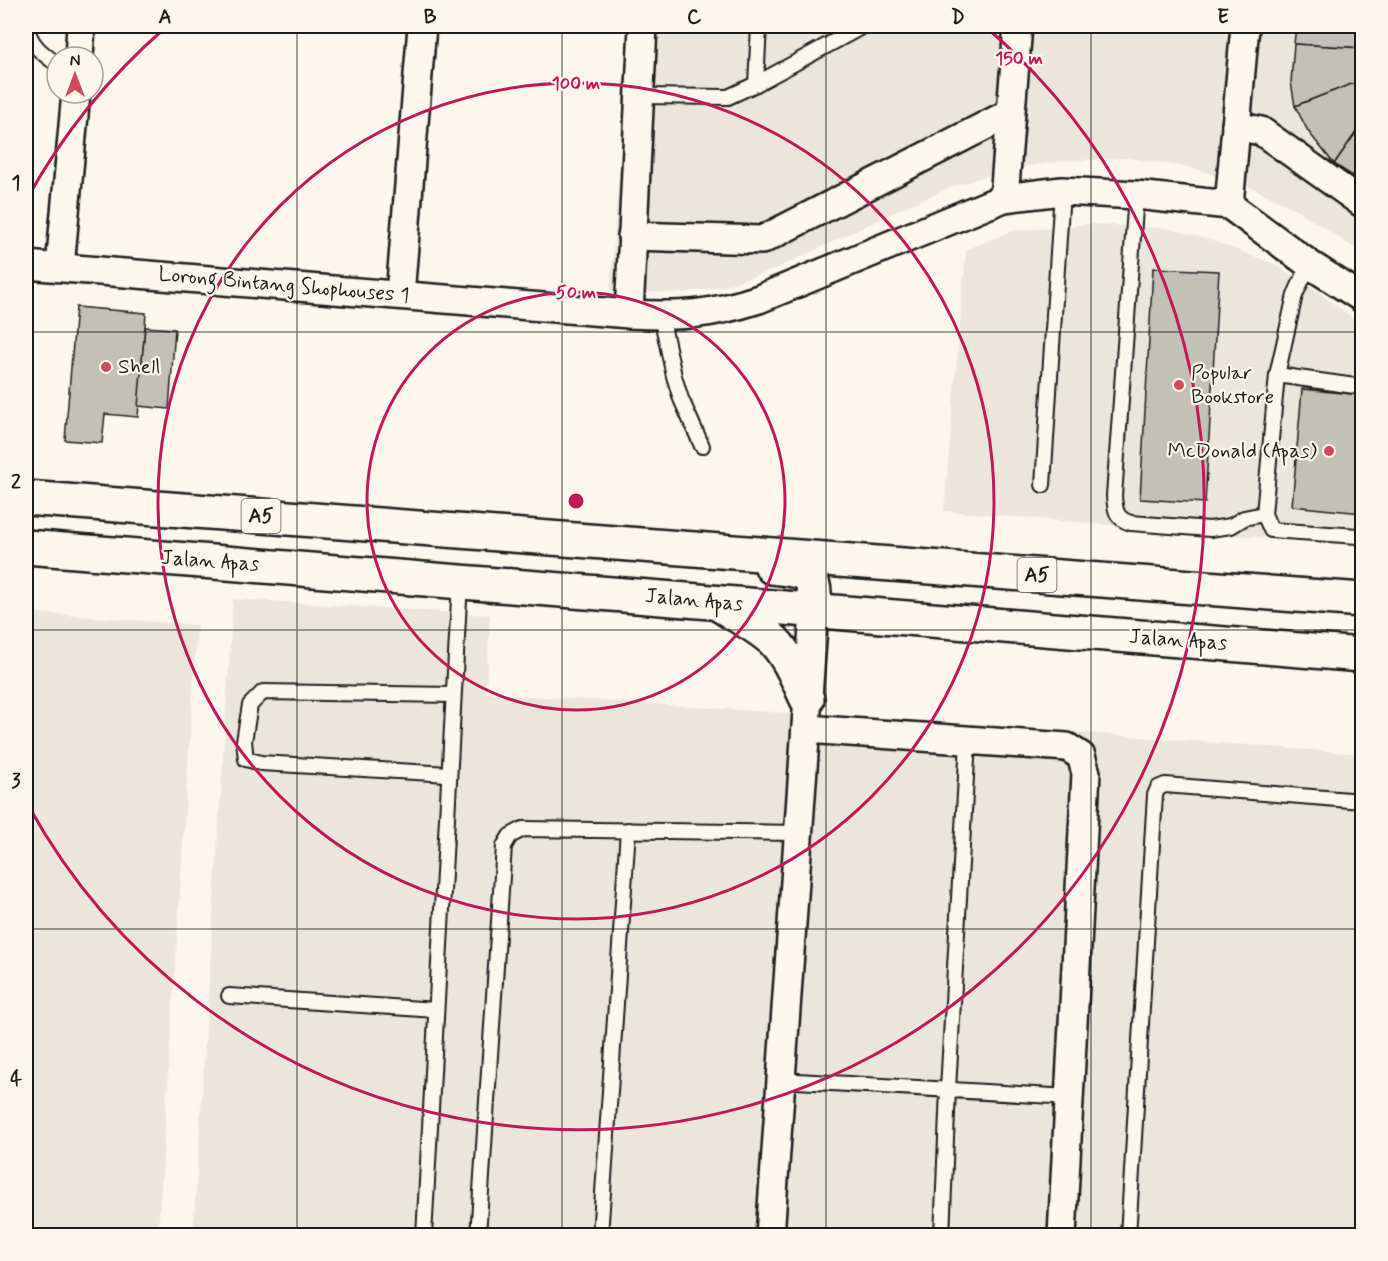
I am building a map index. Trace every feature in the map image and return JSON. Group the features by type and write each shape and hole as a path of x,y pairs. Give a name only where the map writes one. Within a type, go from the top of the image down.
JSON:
{"highway":[{"name":"A5","path":"26,498 1362,600"},
{"name":"Jalan Apas","path":"26,547 646,595 814,612 1362,655"},
{"path":"712,551 717,557 727,562 801,570 810,577 815,588 814,612"},
{"path":"716,602 774,642 787,658 807,714"}],"street":[{"path":"80,45 81,26"},
{"path":"400,295 422,26"},
{"path":"620,313 632,236 644,26"},
{"path":"1005,198 1018,26"},
{"path":"1245,26 1229,205 1309,264 1362,298"},
{"path":"60,267 75,105"},
{"path":"632,236 762,240 1010,113"},
{"path":"1236,126 1261,131 1362,203"},
{"name":"Lorong Bintang Shophouses 1","path":"26,265 620,313 661,316 695,315 725,310 759,299 1005,198 1062,191 1136,195 1229,205"},
{"path":"770,1236 814,612"},
{"path":"807,714 968,742 1067,747 1081,756 1086,773 1062,1236"}],"lane":[{"path":"27,26 28,34 45,56"},
{"path":"756,84 759,26"},
{"path":"639,96 728,97 863,26"},
{"path":"1043,485 1062,191"},
{"path":"1136,195 1114,496 1117,515 1123,521 1131,523 1210,529 1231,526 1244,518 1264,514"},
{"path":"1309,264 1295,295 1277,375 1264,514 1271,530 1362,535"},
{"path":"661,316 676,384 702,446"},
{"path":"1277,375 1362,387"},
{"path":"424,1236 460,581"},
{"path":"449,774 261,763 246,759 244,741 250,705 263,692 453,695"},
{"path":"942,1236 968,742"},
{"path":"1128,1236 1155,795 1158,788 1166,785 1362,801"},
{"path":"478,1236 504,846 510,836 522,829 798,833"},
{"path":"600,1236 628,830"},
{"path":"229,996 436,1010"},
{"path":"780,1080 1070,1097"}],"shaded area":[{"path":"630,26 1362,26 1362,253 1294,208 1248,186 1189,167 1127,158 1062,161 1009,169 954,186 771,271 717,288 680,293 610,291"},
{"path":"1092,224 1166,228 1211,240 1274,264 1316,290 1362,325 1362,546 944,511 966,250 1011,231"},
{"path":"233,599 490,615 486,693 1102,734 1362,754 1362,1235 193,1236"},
{"path":"26,612 197,625 158,1235 26,1235"}],"building":[{"path":"1296,26 1362,26 1362,48 1294,44"},
{"path":"1294,44 1362,48 1362,80 1295,106 1291,82"},
{"path":"1362,80 1362,124 1334,164 1308,131 1295,106"},
{"path":"1362,124 1362,182 1334,164"},
{"name":"Popular Bookstore","path":"1153,268 1219,271 1205,503 1140,499"},
{"name":"Shell","path":"76,307 146,313 138,417 105,414 102,443 65,440"},
{"path":"145,327 175,329 169,409 138,406"},
{"name":"McDonald (Apas)","path":"1302,389 1362,395 1362,513 1292,506"}],"place":[{"name":"Shell","path":"106,367"},
{"name":"Popular Bookstore","path":"1179,385"},
{"name":"McDonald (Apas)","path":"1329,451"}]}
